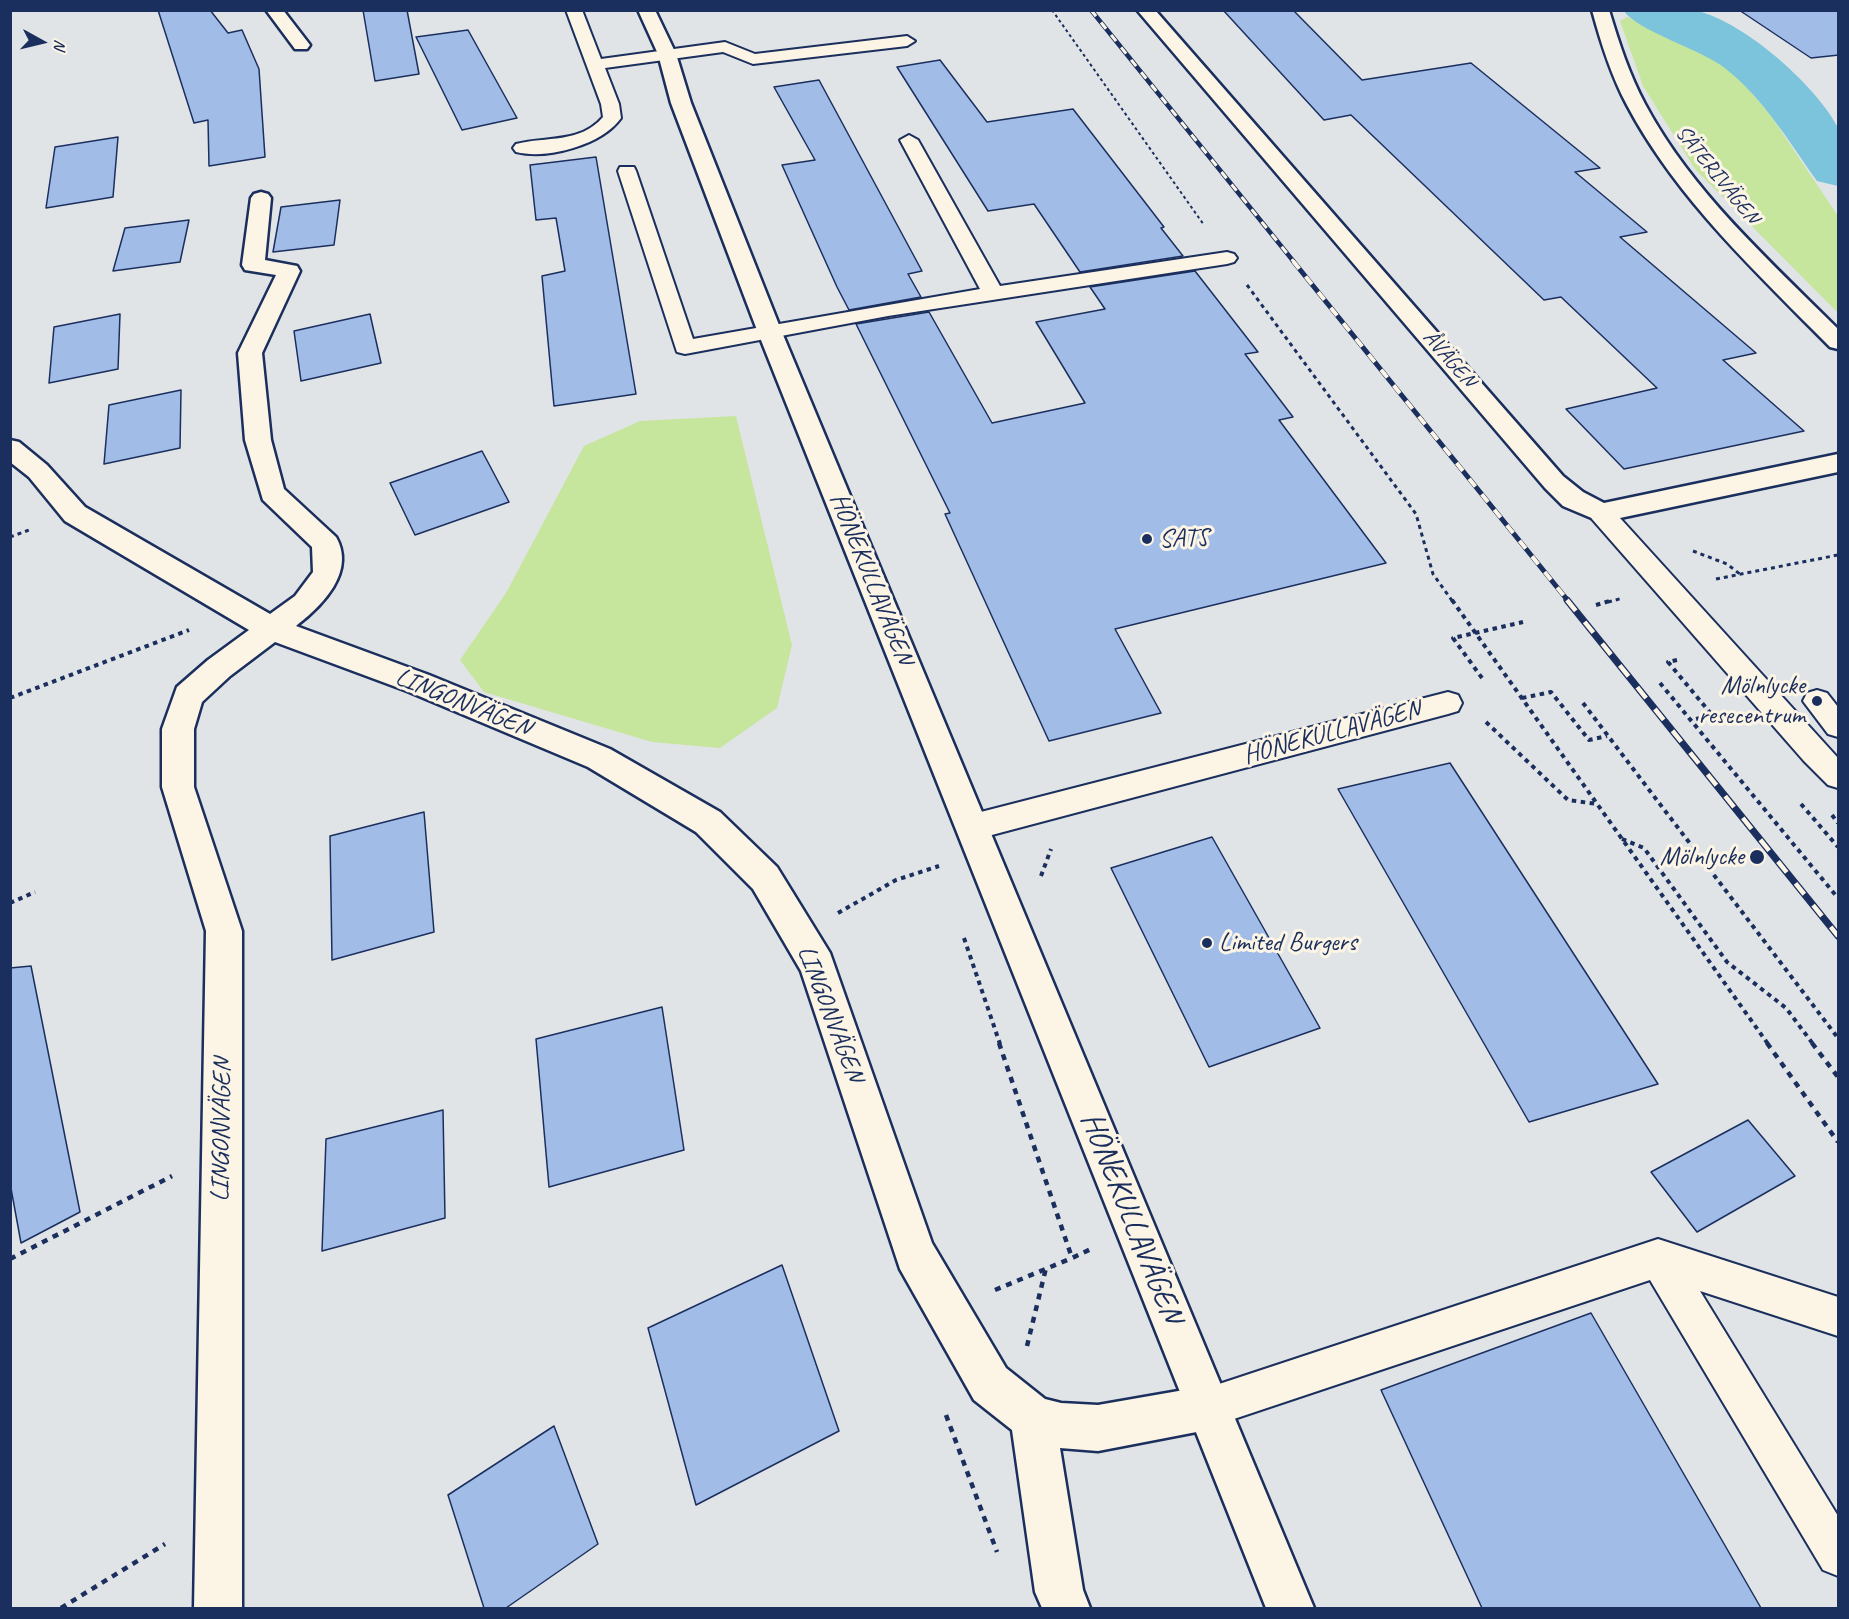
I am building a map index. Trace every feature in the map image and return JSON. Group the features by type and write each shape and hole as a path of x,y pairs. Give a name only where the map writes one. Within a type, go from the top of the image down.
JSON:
{"street":[{"path":"274,10 301,45"},
{"name":"HÖNEKULLAVÄGEN","path":"646,10 667,54 681,103 769,330 1290,1608"},
{"name":"ÅVÄGEN","path":"1145,10 1554,482 1573,499 1601,513"},
{"name":"SÄTERIVÄGEN","path":"1601,17 1628,88 1656,139 1732,234 1839,342"},
{"path":"261,198 253,265 289,271 250,352 258,440 272,493 326,544 327,574 305,604 272,629"},
{"name":"LINGONVÄGEN","path":"10,448 38,471 75,514 272,629 418,683 599,758 708,822 765,878 817,965 915,1254 990,1384 1023,1410 1061,1426 1098,1428 1207,1408"},
{"path":"1601,513 1839,463"},
{"name":"LINGONVÄGEN","path":"218,1608 217,1512 224,932 178,787 178,729 188,696 219,668 272,629"},
{"path":"1023,1410 1059,1592 1066,1608"}],"lane":[{"path":"522,148 579,141 599,134 612,118 610,104 593,65 574,10"},
{"path":"593,65 725,47 753,59 907,41"},
{"path":"909,140 993,293"},
{"path":"627,171 685,347 769,330 993,293 1227,258"},
{"path":"1601,513 1814,753 1839,776"},
{"path":"1817,701 1839,726"},
{"name":"HÖNEKULLAVÄGEN","path":"973,827 1448,703"},
{"path":"1658,1258 1839,1556"},
{"path":"1207,1408 1658,1258 1839,1316"}],"path":[{"path":"1052,10 1100,75 1158,163 1416,514 1433,574 1839,1142"},
{"path":"1596,605 1666,588 1839,555"},
{"path":"10,698 208,622 231,606"},
{"path":"1473,662 1453,638 1523,622"},
{"path":"1673,661 1668,662 1712,715 1692,720"},
{"path":"1660,683 1839,898"},
{"path":"1522,698 1551,692 1589,740 1607,736"},
{"path":"1448,703 1484,720 1568,800 1597,804"},
{"path":"1583,703 1839,1038"},
{"path":"1622,839 1644,848 1727,962 1786,1008 1839,1077"},
{"path":"850,908 896,880 940,866"},
{"path":"10,903 35,892"},
{"path":"10,1259 221,1152"},
{"path":"1023,1410 1046,1268"},
{"path":"944,1411 998,1554"},
{"path":"61,1608 217,1512"}],"green space":[{"path":"1627,17 1701,51 1735,74 1769,113 1838,216 1838,313 1695,169 1643,86 1620,21"},
{"path":"736,416 792,645 777,708 720,748 652,742 484,692 460,660 506,593 584,446 640,421"}],"building":[{"path":"158,10 210,10 228,33 242,30 259,69 265,157 209,166 208,120 194,123"},
{"path":"363,10 407,10 419,74 375,81"},
{"path":"1223,10 1293,10 1362,80 1471,63 1600,168 1575,172 1647,232 1620,237 1756,353 1723,360 1804,431 1624,469 1566,409 1657,388 1561,297 1544,300 1351,115 1324,120"},
{"path":"1739,10 1839,10 1839,55 1811,58"},
{"path":"468,30 517,118 462,130 416,37"},
{"path":"940,60 987,122 1073,109 1164,227 1161,228 1183,256 1080,272 1034,204 988,211 897,67"},
{"path":"819,80 922,271 908,274 921,297 849,310 837,287 782,165 815,160 774,87"},
{"path":"118,137 113,197 46,208 55,147"},
{"path":"596,157 636,394 554,406 542,276 565,271 556,218 536,220 530,165"},
{"path":"340,200 334,245 273,252 281,207"},
{"path":"189,220 180,262 113,271 125,228"},
{"path":"1195,271 1258,352 1245,354 1293,417 1279,420 1386,563 1115,629 1161,713 1049,741 945,514 950,513 856,324 929,312 992,423 1085,403 1036,322 1105,309 1090,287"},
{"path":"120,314 118,369 49,383 54,327"},
{"path":"370,314 381,363 301,381 294,331"},
{"path":"181,390 180,448 104,464 109,405"},
{"path":"482,451 509,502 415,535 390,483"},
{"path":"1450,763 1658,1084 1529,1122 1338,789"},
{"path":"424,812 434,932 332,960 330,836"},
{"path":"1212,837 1320,1028 1209,1067 1111,868"},
{"path":"31,966 80,1212 21,1243 10,1183 10,968"},
{"path":"662,1007 684,1150 549,1187 536,1039"},
{"path":"443,1110 445,1218 322,1251 326,1139"},
{"path":"1748,1120 1795,1176 1697,1232 1651,1172"},
{"path":"782,1265 839,1431 696,1505 648,1328"},
{"path":"1591,1313 1761,1608 1482,1608 1381,1390"},
{"path":"554,1426 598,1544 506,1608 484,1608 448,1495"}],"waterway":[{"path":"1648,10 1728,46 1761,71 1789,102 1838,168"}],"railway":[{"path":"1091,10 1294,262"},
{"path":"1293,261 1569,602"},
{"path":"1567,600 1838,936"}],"place":[{"name":"SATS","path":"1147,539"},
{"name":"Mölnlycke resecentrum","path":"1817,701"},
{"name":"Mölnlycke","path":"1757,857"},
{"name":"Limited Burgers","path":"1207,943"}]}
